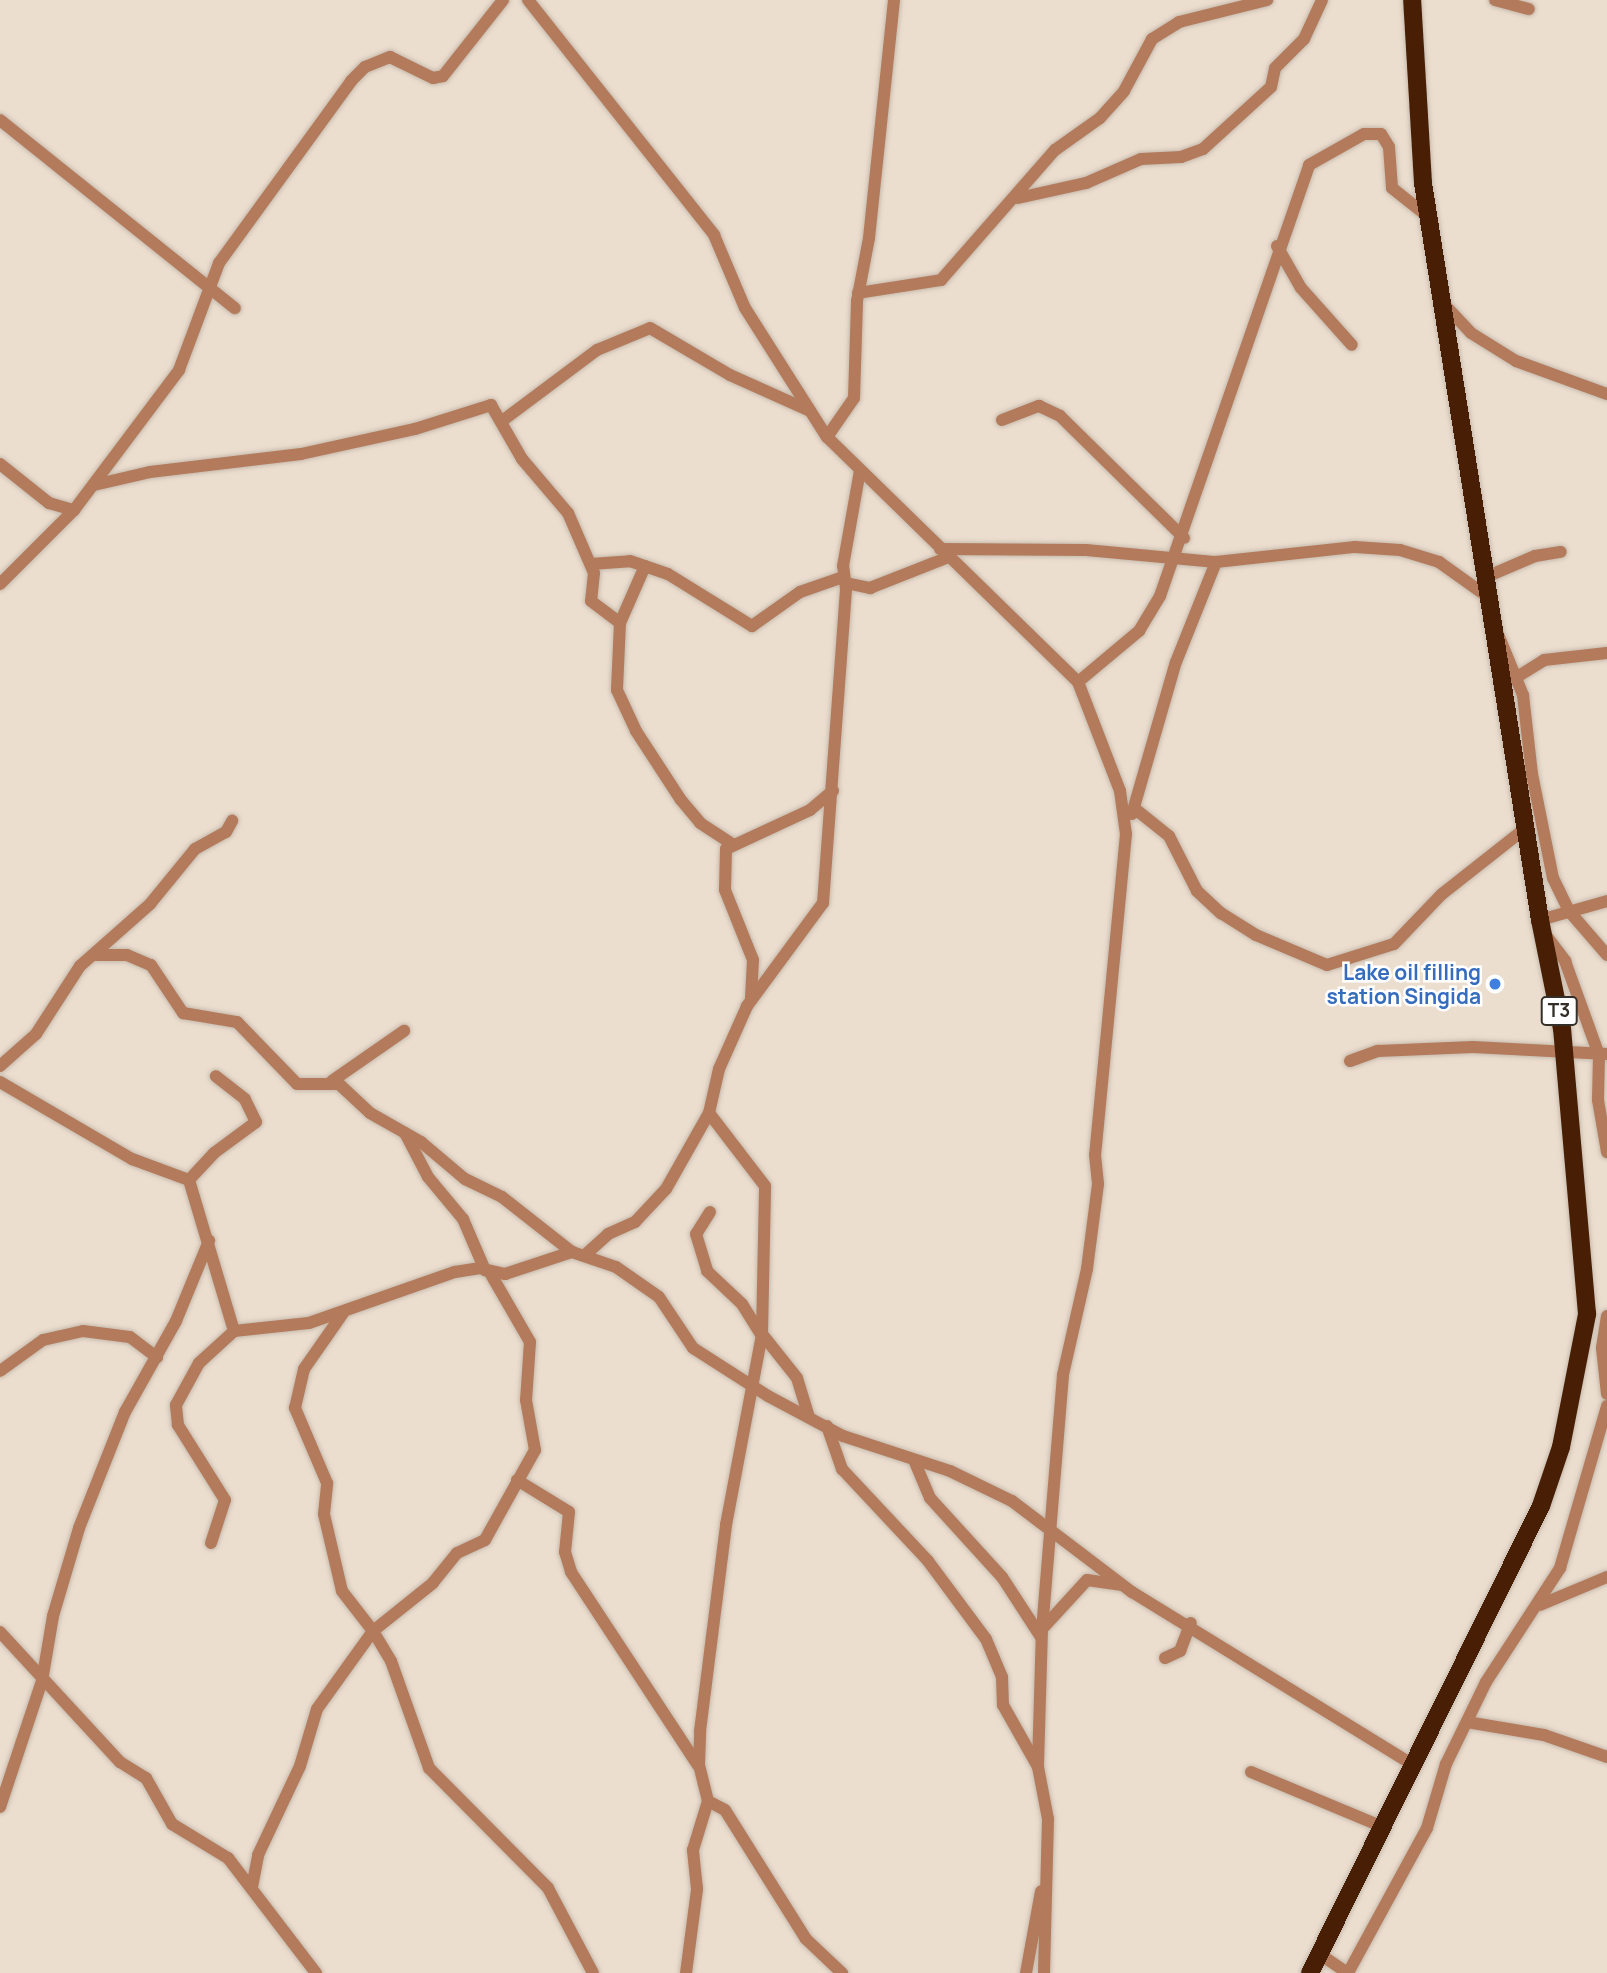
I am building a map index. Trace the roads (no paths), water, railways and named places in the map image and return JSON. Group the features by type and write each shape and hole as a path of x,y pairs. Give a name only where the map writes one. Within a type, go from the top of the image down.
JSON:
{"highway":[{"name":"T3","path":"1310,1973 1381,1826 1415,1766 1541,1506 1568,1416 1587,1314 1564,1049 1488,597 1440,299 1432,220 1421,164 1412,0"}],"street":[{"path":"0,584 74,510 179,370 207,287 243,227 365,67 390,57 433,78 443,76 503,0"},
{"path":"528,0 714,235 745,308 827,437 1078,682 1120,792 1126,834"},
{"path":"827,437 854,398 858,293 894,0"},
{"path":"858,293 941,281 1055,150 1100,118 1124,91 1152,38 1179,22 1267,0"},
{"path":"1014,199 1086,183 1141,159 1181,157 1203,149 1271,87 1275,68 1304,39 1322,0"},
{"path":"1495,0 1529,9"},
{"path":"0,120 235,308"},
{"path":"1078,682 1139,631 1176,556 1277,246 1309,165 1370,131 1386,138 1392,188 1432,220"},
{"path":"1277,246 1301,288 1352,345"},
{"path":"1440,299 1485,344 1541,374 1607,394"},
{"path":"502,421 597,350 650,327 730,375 810,411"},
{"path":"94,485 150,472 301,454 415,429 488,405 502,421 522,458 569,513 591,564 591,601 620,623"},
{"path":"1002,420 1039,406 1060,416 1184,538"},
{"path":"0,464 49,503 74,510"},
{"path":"211,1543 225,1500 178,1424 176,1405 199,1363 234,1331 344,1313 455,1272 487,1270 509,1273 578,1253 608,1234 635,1222 666,1189 709,1112 728,1046 751,998 823,903 833,791 845,580 860,471"},
{"path":"591,564 612,559 645,566 698,588 747,625 759,624 800,592 845,580 870,588 943,553 980,549 1176,556 1216,562 1355,547 1400,550 1439,562 1488,597"},
{"path":"965,573 970,556 980,549"},
{"path":"1486,577 1535,556 1561,552"},
{"path":"1044,1973 1044,1881 1048,1819 1038,1767 1042,1633 1063,1375 1087,1269 1098,1184 1095,1155 1126,834 1176,662 1216,562"},
{"path":"645,566 620,623 614,674 628,716 687,807 732,844"},
{"path":"1493,624 1517,677 1541,829 1553,878 1569,911 1607,955"},
{"path":"1517,677 1544,660 1607,653"},
{"path":"751,998 751,951 724,882 724,855 732,844 810,810 833,791"},
{"path":"1134,808 1169,836 1198,891 1221,913 1263,939 1326,965 1394,944 1442,894 1526,828"},
{"path":"0,1066 36,1034 74,974 150,904 195,849 226,832 232,821"},
{"path":"1607,901 1569,911 1542,927 1565,961 1603,1054 1598,1100 1607,1152"},
{"path":"94,955 114,953 142,960 186,1016 237,1023 297,1084 332,1081 404,1031"},
{"path":"1350,1061 1378,1051 1564,1049 1603,1054"},
{"path":"189,1180 214,1153 256,1122 244,1099 216,1076"},
{"path":"332,1081 454,1171 502,1196 578,1253 616,1267 659,1297 693,1348 754,1383 775,1400 827,1426 1012,1501 1052,1532 1096,1559 1125,1586 1191,1623 1415,1766"},
{"path":"0,1082 132,1159 189,1180"},
{"path":"699,1765 723,1549 762,1335 765,1186 709,1112"},
{"path":"252,1887 261,1844 300,1766 317,1709 332,1681 373,1631 433,1583 457,1553 485,1541 536,1441 526,1400 532,1352 487,1270 463,1219 428,1177 405,1133"},
{"path":"189,1180 209,1241 221,1301 234,1331"},
{"path":"710,1212 696,1234 708,1271 741,1304 797,1378 808,1417"},
{"path":"0,1807 42,1681 53,1616 79,1528 125,1412 157,1357 209,1241"},
{"path":"344,1313 304,1369 295,1408 327,1483 324,1514 342,1591 373,1631 391,1661 429,1768 548,1888 593,1973"},
{"path":"1607,1316 1602,1348 1607,1394"},
{"path":"0,1371 43,1340 83,1331 130,1337 157,1357"},
{"path":"748,1408 775,1400"},
{"path":"1318,1953 1348,1973 1427,1828 1466,1723 1504,1653 1538,1606 1560,1568 1607,1406"},
{"path":"827,1426 842,1469 928,1561 986,1639 1002,1676 1003,1705 1038,1767"},
{"path":"914,1460 930,1498 1002,1577 1042,1633"},
{"path":"517,1480 569,1512 565,1552 571,1572 699,1765 708,1801 693,1850 697,1889 686,1973"},
{"path":"1538,1606 1607,1577"},
{"path":"1042,1633 1087,1580 1125,1586"},
{"path":"1164,1658 1180,1651 1191,1623"},
{"path":"0,1632 42,1681 120,1762 146,1777 172,1824 228,1858 316,1973"},
{"path":"1466,1723 1544,1735 1607,1757"},
{"path":"1251,1772 1381,1826"},
{"path":"708,1801 725,1810 806,1938 842,1973"},
{"path":"1026,1973 1044,1881"}],"place":[{"name":"Lake oil filling station Singida","path":"1495,984"}]}
